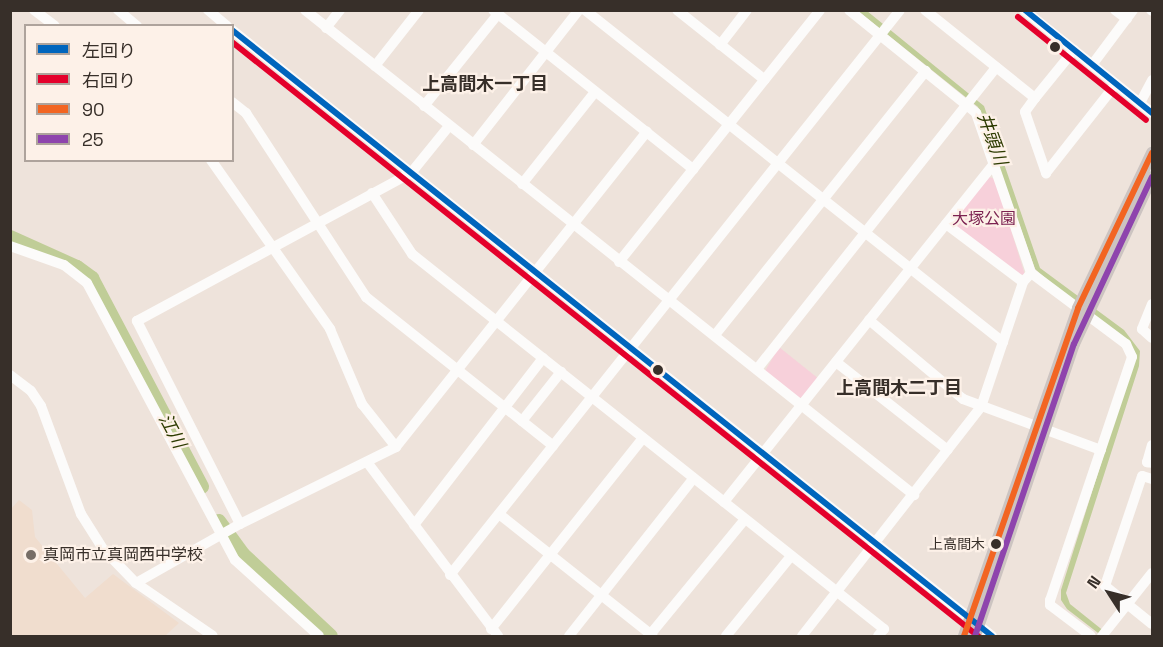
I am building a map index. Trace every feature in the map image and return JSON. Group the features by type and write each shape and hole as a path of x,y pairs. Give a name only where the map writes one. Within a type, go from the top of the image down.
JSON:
{"main road":[{"path":"964,636 974,627 1082,312 1152,153"},
{"path":"1082,312 1152,177"}],"street":[{"path":"34,10 52,24"},
{"path":"118,10 135,24"},
{"path":"208,10 225,24"},
{"path":"305,10 914,495"},
{"path":"326,28 340,10"},
{"path":"375,66 419,10"},
{"path":"473,145 579,10"},
{"path":"585,10 1003,342"},
{"path":"677,10 765,80"},
{"path":"720,45 747,10"},
{"path":"619,262 820,10"},
{"path":"802,636 981,407 1027,278 976,113 926,70 849,10"},
{"path":"450,575 900,10"},
{"path":"925,10 1035,98"},
{"path":"1024,10 1152,113"},
{"path":"1092,65 1130,15 1115,10"},
{"path":"424,106 496,12 693,169"},
{"path":"234,32 876,543 974,627 992,636"},
{"path":"1074,50 1025,112 1046,173 1116,84"},
{"path":"757,369 996,67"},
{"path":"715,336 926,70"},
{"path":"1140,103 1152,80"},
{"path":"522,184 596,92"},
{"path":"234,104 246,113 366,297 553,446"},
{"path":"240,524 137,321 270,247 411,173 449,126"},
{"path":"136,584 219,535 396,447 498,322 647,132"},
{"path":"212,162 270,247 330,329 362,404 396,447"},
{"path":"724,502 993,165"},
{"path":"372,193 412,254 884,629 878,636"},
{"path":"946,224 1082,312 1126,344 1132,357 1050,600 1050,605 1091,636"},
{"path":"10,246 64,265 87,283 219,535 235,560 319,636"},
{"path":"1152,304 1142,329 1152,338"},
{"path":"869,320 963,399 1101,450"},
{"path":"414,525 543,358"},
{"path":"836,362 948,450"},
{"path":"522,421 561,372"},
{"path":"10,375 31,391 41,406 81,514 103,549 136,584 213,636"},
{"path":"367,462 494,633 550,555 643,438"},
{"path":"1152,445 1147,462 1152,463"},
{"path":"1152,479 1142,476 1105,586 1152,624"},
{"path":"569,636 694,478"},
{"path":"499,514 651,636 745,519"},
{"path":"726,636 791,556"},
{"path":"1102,636 1152,573"}],"shaded area":[{"name":"真岡市立真岡西中学校","path":"19,500 32,510 35,537 85,598 113,574 179,623 165,636 11,636 11,509"}],"green space":[{"name":"大塚公園","path":"989,177 995,179 1025,275 1018,274 954,225 954,219"},
{"path":"779,347 819,379 804,397 798,398 765,371"}],"water":[{"name":"井頭川","path":"858,11 867,11 984,106 1040,268 1124,330 1140,351 1139,366 1066,593 1070,604 1110,636 1102,636 1067,609 1061,600 1061,590 1135,356 1035,269 978,107"}],"waterway":[{"name":"江川","path":"10,237 77,267 92,278 202,487"},
{"name":"江川","path":"219,521 243,554 331,636"}],"transit line":[{"name":"左回り","path":"1025,10 1152,113"},
{"name":"右回り","path":"1018,17 1146,120"},
{"name":"左回り","path":"234,32 992,636"},
{"name":"右回り","path":"234,44 978,636"},
{"name":"90","path":"964,636 1078,308 1152,153"},
{"name":"25","path":"975,636 1074,344 1152,177"}],"place":[{"name":"上高間木","path":"996,544"},
{"name":"真岡市立真岡西中学校","path":"31,555"}],"district":[{"name":"上高間木一丁目","path":"485,84"},
{"name":"上高間木二丁目","path":"899,388"}]}
